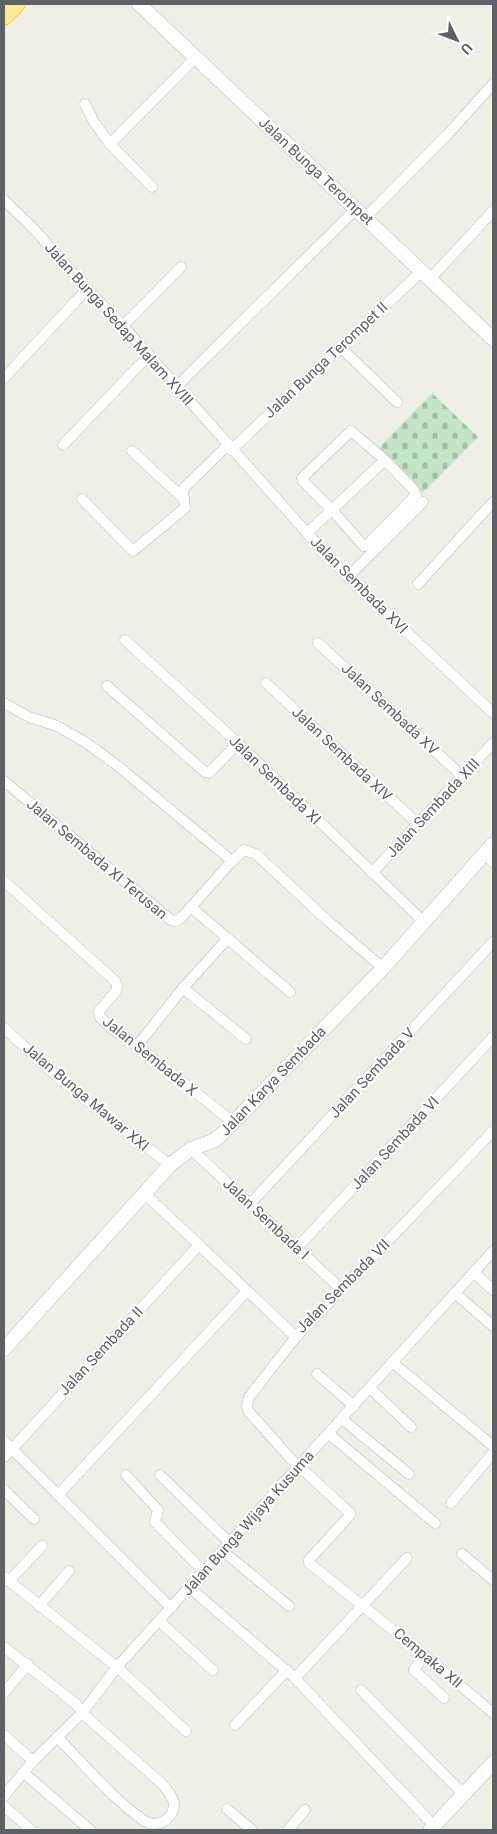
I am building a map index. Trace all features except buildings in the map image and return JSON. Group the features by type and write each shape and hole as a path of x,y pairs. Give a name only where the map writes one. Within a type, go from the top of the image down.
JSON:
{"highway":[{"path":"4,16 16,4"}],"street":[{"name":"Jalan Bunga Terompet","path":"139,4 493,339"},
{"path":"110,144 196,57"},
{"path":"176,386 446,135 493,84"},
{"path":"85,104 94,122 110,144 152,187"},
{"name":"Jalan Bunga Sedap Malam XVIII","path":"4,200 33,228 123,326 229,448"},
{"name":"Jalan Bunga Terompet II","path":"82,499 133,551 183,510 185,506 185,487 340,347 426,275 493,211"},
{"path":"123,326 180,267"},
{"path":"6,372 87,289"},
{"path":"340,347 397,402"},
{"path":"63,445 148,356"},
{"path":"349,432 355,432 385,460 414,490 416,495 364,546 332,510 303,482 302,478 349,432"},
{"name":"Jalan Sembada XVI","path":"229,448 306,534 348,577 493,713"},
{"path":"132,450 184,499"},
{"path":"306,534 385,460"},
{"path":"348,577 423,502"},
{"path":"418,584 493,502"},
{"name":"Jalan Sembada XI","path":"125,640 238,743 424,922"},
{"name":"Jalan Sembada XV","path":"318,643 462,776"},
{"name":"Jalan Sembada XIV","path":"266,683 418,824"},
{"path":"107,686 205,772 209,773 238,743"},
{"path":"4,703 29,717 57,726 84,742 118,766 232,861 244,850 256,854 328,921 383,968"},
{"name":"Jalan Sembada XIII","path":"372,873 493,743"},
{"name":"Jalan Sembada XI Terusan","path":"4,781 171,920 178,920 232,861"},
{"name":"Jalan Karya Sembada","path":"4,1349 170,1165 191,1149 215,1140 383,968 424,922 490,854"},
{"name":"Jalan Sembada X","path":"4,881 115,981 116,991 98,1014 110,1028 137,1046 233,1122"},
{"path":"191,907 290,992"},
{"path":"137,1046 183,988 228,938"},
{"name":"Jalan Sembada V","path":"250,1204 493,942"},
{"path":"183,988 246,1040"},
{"name":"Jalan Bunga Mawar XXI","path":"4,1028 62,1081 170,1165"},
{"name":"Jalan Sembada VI","path":"297,1248 493,1038"},
{"name":"Jalan Sembada VII","path":"144,1193 296,1337 493,1131"},
{"name":"Jalan Sembada I","path":"191,1149 341,1289"},
{"name":"Jalan Sembada II","path":"4,1457 199,1245"},
{"name":"Jalan Bunga Wijaya Kusuma","path":"4,1796 33,1761 82,1713 117,1667 493,1251"},
{"path":"474,1273 493,1290"},
{"path":"58,1495 248,1291"},
{"path":"456,1294 493,1326"},
{"path":"296,1337 249,1397 247,1406 249,1412 299,1467"},
{"path":"392,1362 493,1446"},
{"path":"317,1374 354,1406"},
{"path":"370,1388 412,1427"},
{"path":"342,1419 409,1474"},
{"path":"329,1434 435,1523"},
{"path":"4,1441 171,1608"},
{"path":"451,1503 493,1453"},
{"name":"Cempaka XII","path":"299,1467 350,1514 309,1562 493,1713"},
{"path":"160,1474 230,1543"},
{"path":"126,1475 158,1510 155,1522 204,1572"},
{"path":"4,1490 34,1519"},
{"path":"42,1546 6,1579 117,1667 186,1731"},
{"path":"223,1551 289,1606"},
{"path":"462,1554 493,1580"},
{"path":"235,1725 291,1674 408,1558"},
{"path":"40,1606 70,1571"},
{"path":"190,1588 291,1674 432,1828 492,1767"},
{"path":"159,1622 213,1670"},
{"path":"4,1646 77,1704 82,1713 161,1782 171,1795 174,1804 172,1812 165,1822 153,1825 145,1822 118,1799 57,1737"},
{"path":"424,1655 414,1670 444,1698"},
{"path":"4,1692 28,1664"},
{"path":"361,1690 464,1795"},
{"path":"4,1735 33,1761"},
{"path":"24,1773 90,1830"},
{"path":"4,1806 31,1830"},
{"path":"227,1809 252,1830"},
{"path":"288,1830 305,1810"}],"green space":[{"path":"432,393 478,437 423,493 378,449"}]}
